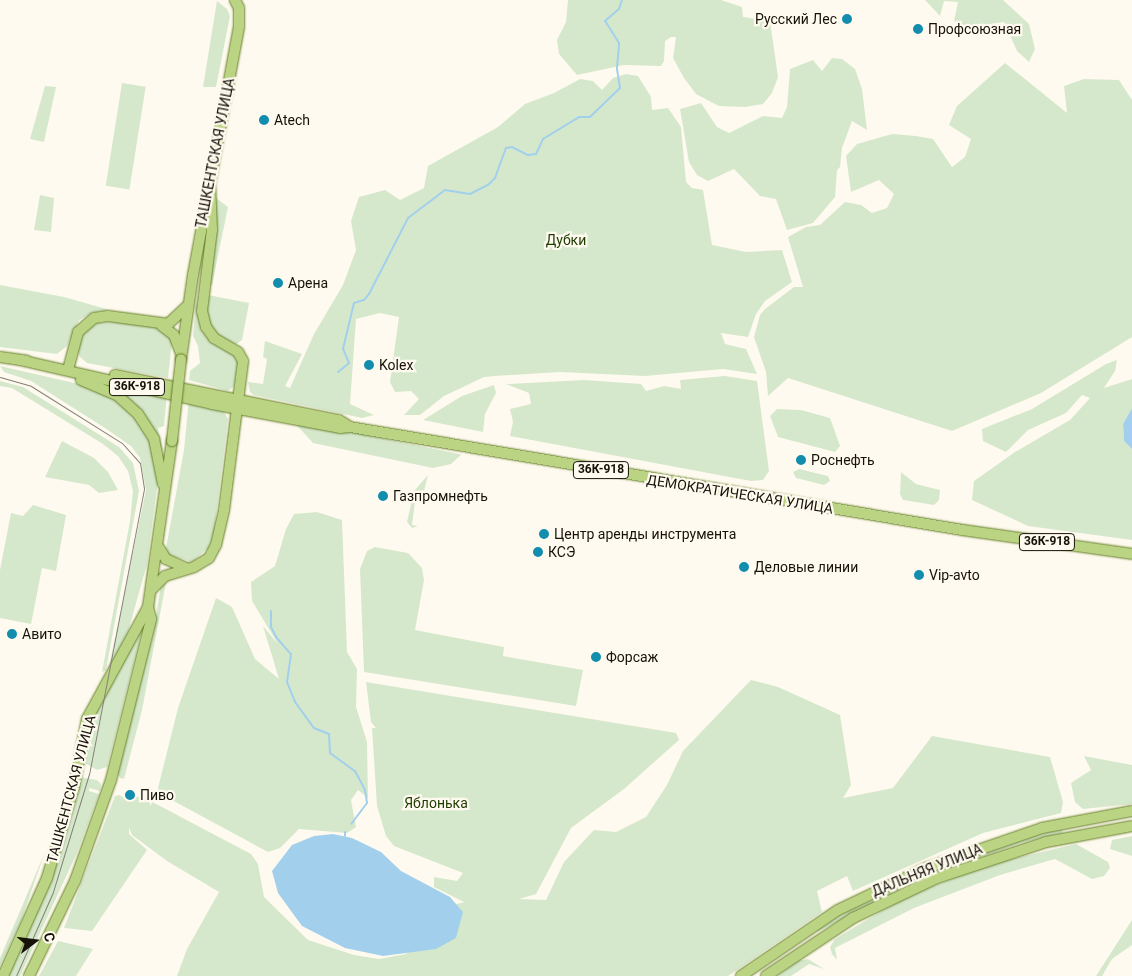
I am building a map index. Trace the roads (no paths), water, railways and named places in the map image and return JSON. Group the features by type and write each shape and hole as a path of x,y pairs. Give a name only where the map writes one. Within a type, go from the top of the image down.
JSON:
{"main road":[{"name":"ТАШКЕНТСКАЯ УЛИЦА","path":"3,976 47,878 74,786 87,719 148,607 159,548 188,304 239,26 236,1"},
{"path":"152,589 165,576 209,558 216,545 224,510 243,361 238,352 214,338 206,327 202,311 213,224 210,183"},
{"path":"68,366 78,332 94,318 108,316 161,325 173,322 188,304"},
{"path":"161,325 174,335 181,357"},
{"name":"ДЕМОКРАТИЧЕСКАЯ УЛИЦА","path":"0,357 68,366 238,398 339,420 350,427"},
{"name":"ДЕМОКРАТИЧЕСКАЯ УЛИЦА","path":"20,360 38,366 236,409 340,428 350,427 827,508 1132,554"},
{"path":"38,366 107,389 138,414 158,453 164,505"},
{"path":"159,548 166,559 186,568"},
{"name":"ТАШКЕНТСКАЯ УЛИЦА","path":"29,976 75,881 107,795 140,670 151,619 148,607"},
{"name":"ДАЛЬНЯЯ УЛИЦА","path":"742,976 805,931 875,890 963,853 1042,828 1132,811"},
{"path":"1088,818 1091,832"},
{"name":"ДАЛЬНЯЯ УЛИЦА","path":"766,976 813,943 875,906 937,878 1004,854 1091,832 1132,826"},
{"path":"805,931 813,943"}],"water":[{"path":"1132,408 1132,449 1124,441 1123,424"},
{"path":"333,834 352,838 381,852 401,871 450,897 463,912 456,938 436,949 383,956 345,948 302,926 278,893 272,871 292,845 314,836"}],"waterway":[{"path":"338,372 349,363 343,349 354,303 364,300 369,294 408,218 445,190 470,194 488,185 495,178 506,148 512,147 528,155 536,154 543,139 579,117 590,117 620,88 617,68 619,43 605,21 619,9 622,0"},
{"path":"271,611 271,627 276,637 291,654 287,682 295,702 314,728 329,734 330,753 355,771 365,790 367,803 351,824"}],"tram line":[{"path":"0,377 31,386 122,443 140,463 144,489 89,774 53,892 16,976"}],"place":[{"name":"Русский Лес","path":"847,19"},
{"name":"Профсоюзная","path":"918,29"},
{"name":"Atech","path":"264,120"},
{"name":"Арена","path":"278,283"},
{"name":"Kolex","path":"369,365"},
{"name":"Роснефть","path":"801,460"},
{"name":"Газпромнефть","path":"383,496"},
{"name":"Центр аренды инструмента","path":"544,534"},
{"name":"КСЭ","path":"538,552"},
{"name":"Деловые линии","path":"744,567"},
{"name":"Vip-avto","path":"919,575"},
{"name":"Авито","path":"12,634"},
{"name":"Форсаж","path":"596,657"},
{"name":"Пиво","path":"130,795"}],"park label":[{"name":"Дубки","path":"566,240"},
{"name":"Яблонька","path":"436,803"}]}
